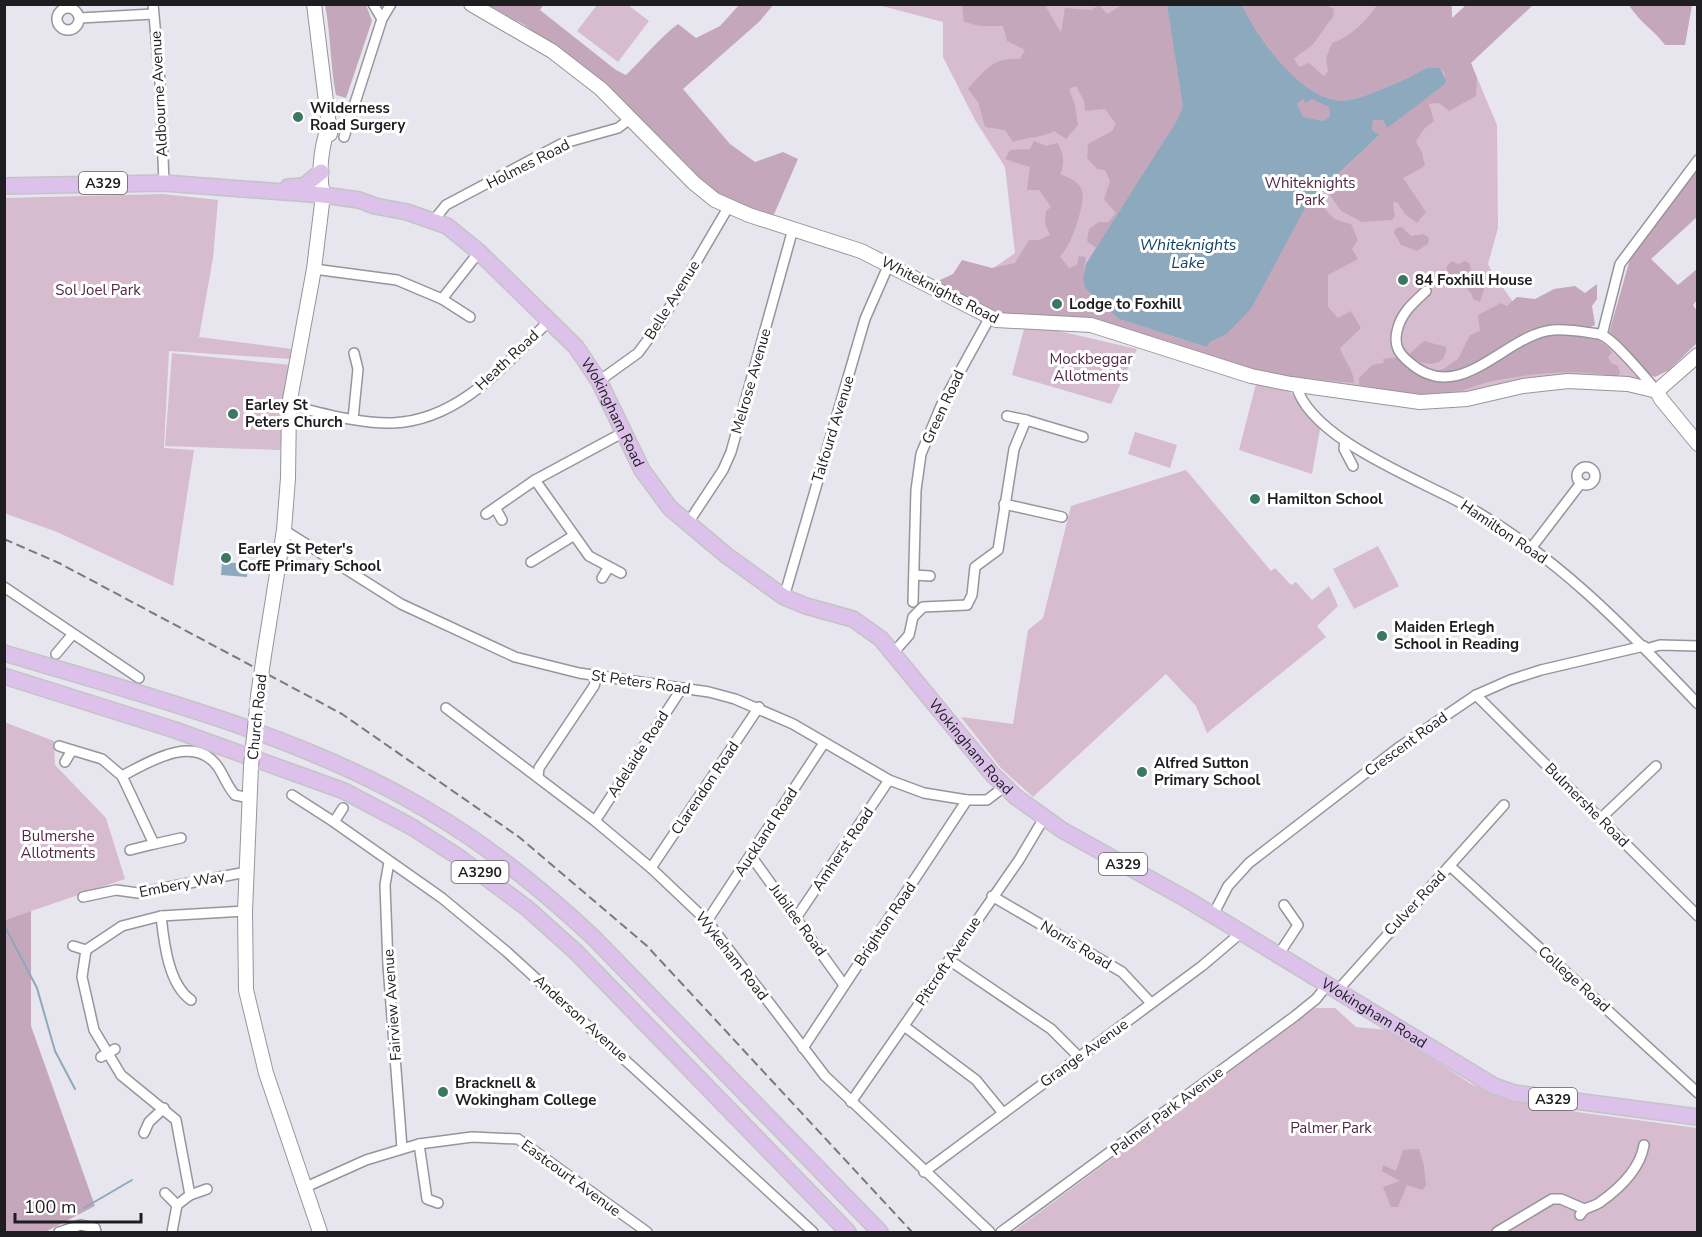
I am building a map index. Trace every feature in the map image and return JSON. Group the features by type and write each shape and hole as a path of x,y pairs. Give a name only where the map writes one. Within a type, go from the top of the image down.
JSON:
{"main road":[{"path":"257,192 265,186 304,186 321,172"},
{"name":"Wokingham Road","path":"4,186 164,183 257,192 276,198 323,200 357,208 375,206 434,220 457,233 576,347 599,381 642,470 659,496 688,523 784,597 861,623 894,652 1004,787 1044,818 1279,954 1494,1086 1533,1096 1698,1117"},
{"name":"A3290","path":"4,653 239,727 303,750 399,795 477,842 545,894 593,937 880,1233"},
{"name":"A3290","path":"4,676 174,730 323,783 384,811 457,856 527,908 576,952 848,1233"}],"street":[{"path":"314,4 332,153 330,177 323,200"},
{"path":"373,4 382,19"},
{"path":"344,137 382,19 391,4"},
{"name":"Whiteknights Road","path":"471,4 552,51 601,89 694,183 715,200 793,229 834,240 889,264 1003,322 1061,322 1091,325 1251,376 1296,385 1420,402 1467,399 1523,386 1568,381 1628,384 1657,391"},
{"path":"80,18 153,9"},
{"name":"Aldbourne Avenue","path":"153,9 160,82 164,183"},
{"name":"Holmes Road","path":"434,220 446,205 561,144 618,128 630,119"},
{"path":"323,200 321,172 323,146 328,128"},
{"path":"1602,335 1620,264 1698,160"},
{"name":"Church Road","path":"320,1233 266,1073 246,990 245,911 251,766 258,696 284,530 288,478 289,405 314,269 323,200"},
{"name":"Belle Avenue","path":"599,381 638,353 661,322 729,206"},
{"name":"Melrose Avenue","path":"688,523 723,470 730,452 793,229"},
{"path":"442,299 478,252"},
{"name":"Talfourd Avenue","path":"784,597 865,320 889,264"},
{"path":"314,269 397,279 442,299 470,317"},
{"path":"1426,291 1400,318 1396,347 1400,355 1413,366 1435,377 1456,375 1484,366 1529,337 1553,330 1602,335 1657,391 1698,444"},
{"name":"Green Road","path":"914,602 916,489 921,454 941,406 990,317"},
{"name":"Heath Road","path":"289,405 353,418 393,423 415,420 468,397 491,379 550,320"},
{"path":"353,418 358,369 354,353"},
{"path":"1657,391 1698,355"},
{"name":"Hamilton Road","path":"1296,385 1299,394 1310,408 1345,441 1372,458 1462,503 1532,547 1621,623 1698,704"},
{"path":"1007,416 1083,437"},
{"path":"894,652 909,635 913,617 923,607 967,605 972,595 975,567 998,550 1000,545 1004,504 1014,449 1026,420"},
{"path":"486,514 535,480 624,432"},
{"path":"1345,441 1344,448 1353,466"},
{"path":"535,480 589,556 621,573"},
{"path":"1532,547 1581,483"},
{"path":"1004,504 1062,517"},
{"path":"496,509 502,520"},
{"name":"St Peters Road","path":"284,530 401,604 514,657 597,676 709,692 759,708 889,780 924,793 967,800 987,800 1004,787"},
{"path":"531,562 573,536"},
{"path":"602,578 609,567"},
{"path":"914,575 930,576"},
{"path":"4,587 139,678"},
{"path":"56,654 72,634"},
{"name":"Crescent Road","path":"1213,915 1228,886 1249,863 1398,748 1476,695 1509,680 1551,667 1645,647 1698,646"},
{"path":"538,777 539,768 594,686 597,676"},
{"name":"Adelaide Road","path":"595,820 682,688"},
{"name":"Bulmershe Road","path":"1476,695 1698,916"},
{"name":"Wykeham Road","path":"446,708 595,820 651,868 707,921 803,1048 851,1102 986,1231"},
{"name":"Clarendon Road","path":"651,868 759,708"},
{"name":"Auckland Road","path":"707,921 824,743"},
{"path":"59,746 102,759 122,776 154,844"},
{"path":"65,762 72,750"},
{"path":"122,776 181,750 206,755 217,766 235,795 250,798"},
{"path":"1600,819 1656,766"},
{"name":"Amherst Road","path":"796,918 889,780"},
{"name":"Anderson Avenue","path":"292,795 442,898 507,952 813,1233"},
{"name":"Brighton Road","path":"803,1048 967,800"},
{"name":"Culver Road","path":"1333,987 1450,866 1504,805"},
{"path":"334,822 343,807"},
{"name":"Pitcroft Avenue","path":"851,1102 1019,860 1044,818"},
{"path":"130,850 181,838"},
{"name":"Jubilee Road","path":"751,856 844,985"},
{"name":"Fairview Avenue","path":"389,862 385,885 388,965 402,1148"},
{"name":"College Road","path":"1450,866 1698,1093"},
{"name":"Embery Way","path":"83,897 116,890 138,893 246,872"},
{"name":"Norris Road","path":"992,896 1122,972 1151,1004"},
{"path":"1279,954 1298,926 1284,905"},
{"path":"190,1195 176,1120 121,1075 94,1030 82,977 86,950 122,926 161,916 245,911"},
{"path":"161,916 165,946 180,998 191,1000"},
{"name":"Grange Avenue","path":"924,1172 1151,1004 1242,932"},
{"path":"73,946 86,950"},
{"path":"949,960 1051,1029 1079,1058"},
{"name":"Palmer Park Avenue","path":"1001,1233 1333,987"},
{"path":"904,1026 976,1080 1003,1113"},
{"path":"144,1133 149,1122 164,1108"},
{"name":"Eastcourt Avenue","path":"306,1187 366,1160 419,1144 472,1137 518,1139 647,1233"},
{"path":"419,1144 427,1199 438,1203"},
{"path":"1497,1233 1552,1199 1561,1199 1582,1212 1599,1203 1642,1161 1644,1145"},
{"path":"172,1233 177,1205 190,1195 207,1189"},
{"path":"165,1193 177,1205"},
{"path":"59,1233 81,1225 98,1229"}],"green space":[{"path":"597,5 628,5 649,21 618,62 577,31"},
{"name":"Whiteknights Park","path":"878,5 1452,5 1452,18 1497,125 1498,228 1488,264 1492,272 1513,302 1602,335 1652,385 1628,380 1468,397 1423,398 1302,380 958,293 1015,253 1005,167 975,120 943,57 943,22"},
{"name":"Sol Joel Park","path":"163,194 218,200 213,258 199,337 292,349 290,359 169,351 164,448 194,450 173,586 57,532 4,513 5,198"},
{"name":"Mockbeggar Allotments","path":"1024,329 1050,329 1137,349 1111,404 1012,375"},
{"path":"172,353 291,365 280,450 165,446"},
{"path":"1257,380 1290,392 1320,429 1312,474 1239,450"},
{"path":"1135,432 1177,445 1170,468 1128,454"},
{"path":"1186,470 1271,571 1275,568 1291,585 1296,582 1312,600 1329,586 1338,606 1317,626 1326,637 1207,733 1196,706 1166,674 1033,797 1001,768 961,717 1013,724 1028,630 1043,618 1071,506"},
{"path":"1378,546 1399,586 1354,609 1333,569"},
{"name":"Bulmershe Allotments","path":"4,722 54,741 55,765 106,818 125,879 5,920"},
{"name":"Palmer Park","path":"1315,1008 1335,1008 1356,1027 1388,1030 1471,1084 1520,1101 1577,1112 1697,1128 1697,1232 1013,1232"}],"shaded area":[{"path":"1324,4 1334,9 1333,17 1313,44 1294,59 1299,67 1309,63 1324,76 1328,71 1326,58 1332,43 1358,27 1377,5 1451,5 1452,18 1466,5 1533,5 1471,63 1477,78 1476,96 1449,111 1439,103 1429,104 1434,121 1424,129 1416,141 1425,166 1403,178 1426,212 1417,223 1405,214 1397,202 1393,203 1395,216 1392,220 1362,222 1341,211 1325,188 1378,136 1372,130 1373,120 1383,120 1387,127 1444,85 1445,74 1440,68 1427,68 1369,94 1350,100 1334,100 1317,94 1301,83 1286,68 1259,35 1242,5"},
{"path":"325,5 366,5 372,21 346,98 336,95"},
{"path":"484,5 543,5 540,10 616,70 626,75 678,24 696,38 720,26 739,5 773,5 760,21 683,89 730,144 755,162 783,152 798,159 772,219 709,190 607,84 523,24"},
{"path":"962,5 1045,5 1061,33 1065,8 1091,10 1099,5 1107,14 1122,5 1167,5 1183,107 1179,119 1096,248 1087,241 1089,229 1099,222 1108,222 1116,213 1104,199 1110,181 1105,170 1097,169 1087,158 1088,144 1112,131 1116,124 1105,109 1085,111 1084,101 1076,86 1069,89 1075,105 1078,125 1066,139 1054,131 1013,142 1005,130 985,127 978,102 968,89 990,66 1003,60 1020,59 1025,50 1007,41 1003,26 980,26 964,22"},
{"path":"1629,5 1692,5 1685,45 1665,45"},
{"path":"1303,99 1305,103 1312,99 1329,107 1330,116 1325,121 1303,117 1297,104"},
{"path":"1034,141 1046,146 1057,143 1063,158 1060,174 1076,182 1081,188 1082,205 1076,225 1068,245 1060,256 1069,268 1077,265 1079,256 1086,257 1083,277 1085,288 1119,319 1207,347 1210,342 1227,334 1251,309 1308,203 1318,194 1323,205 1334,218 1351,224 1358,240 1352,249 1358,259 1328,275 1328,307 1338,318 1351,311 1361,328 1340,348 1354,383 1251,373 1115,329 991,315 938,281 953,274 962,260 992,268 1015,263 1029,240 1039,240 1050,235 1045,224 1046,211 1051,207 1039,190 1027,190 1030,167 1005,159 1010,150 1030,149"},
{"path":"1697,162 1697,217 1651,259 1678,285 1697,269 1697,300 1693,305 1697,311 1697,343 1669,370 1655,377 1650,375 1609,333 1630,259 1649,229 1671,205"},
{"path":"1402,227 1411,236 1423,234 1429,238 1428,244 1417,251 1401,245 1394,233 1396,228"},
{"path":"1451,261 1458,264 1465,261 1470,264 1471,272 1485,286 1480,302 1473,299 1469,290 1449,273 1446,268"},
{"path":"1597,284 1597,299 1592,306 1595,325 1586,329 1612,353 1608,357 1611,363 1618,366 1620,373 1617,377 1571,372 1540,374 1493,381 1435,397 1406,395 1359,385 1359,378 1372,365 1384,363 1383,359 1398,357 1403,363 1417,369 1437,373 1458,359 1470,335 1480,331 1478,315 1501,303 1507,306 1517,297 1535,299 1554,289 1575,286 1585,293"},
{"path":"1424,341 1446,347 1443,359 1428,364 1411,358 1410,353"},
{"path":"31,911 31,1026 95,1206 45,1232 5,1232 5,920"},
{"path":"1419,1149 1426,1186 1422,1190 1407,1185 1398,1207 1391,1207 1383,1187 1400,1181 1382,1171 1383,1165 1396,1171 1403,1150"}],"water":[{"name":"Whiteknights Lake","path":"1167,5 1242,5 1259,35 1286,68 1301,83 1317,94 1334,100 1350,100 1369,94 1427,68 1440,68 1446,80 1444,85 1387,128 1383,120 1373,120 1372,130 1379,135 1308,203 1251,309 1227,334 1210,342 1207,347 1119,319 1085,288 1083,277 1086,264 1178,119 1183,107","holes":["1303,99 1305,103 1312,99 1329,107 1330,116 1324,121 1303,117 1297,104"]},
{"path":"222,562 248,564 247,577 221,575"}],"waterway":[{"path":"4,925 37,988 55,1051 75,1089"},
{"path":"84,1208 132,1180"}],"railway":[{"path":"4,539 59,563 342,714 519,837 647,946 912,1232"}],"place":[{"name":"Wilderness Road Surgery","path":"298,117"},
{"name":"84 Foxhill House","path":"1403,280"},
{"name":"Lodge to Foxhill","path":"1057,304"},
{"name":"Earley St Peters Church","path":"233,414"},
{"name":"Hamilton School","path":"1255,499"},
{"name":"Earley St Peter's CofE Primary School","path":"226,558"},
{"name":"Maiden Erlegh School in Reading","path":"1382,636"},
{"name":"Alfred Sutton Primary School","path":"1142,772"},
{"name":"Bracknell & Wokingham College","path":"443,1092"}]}
